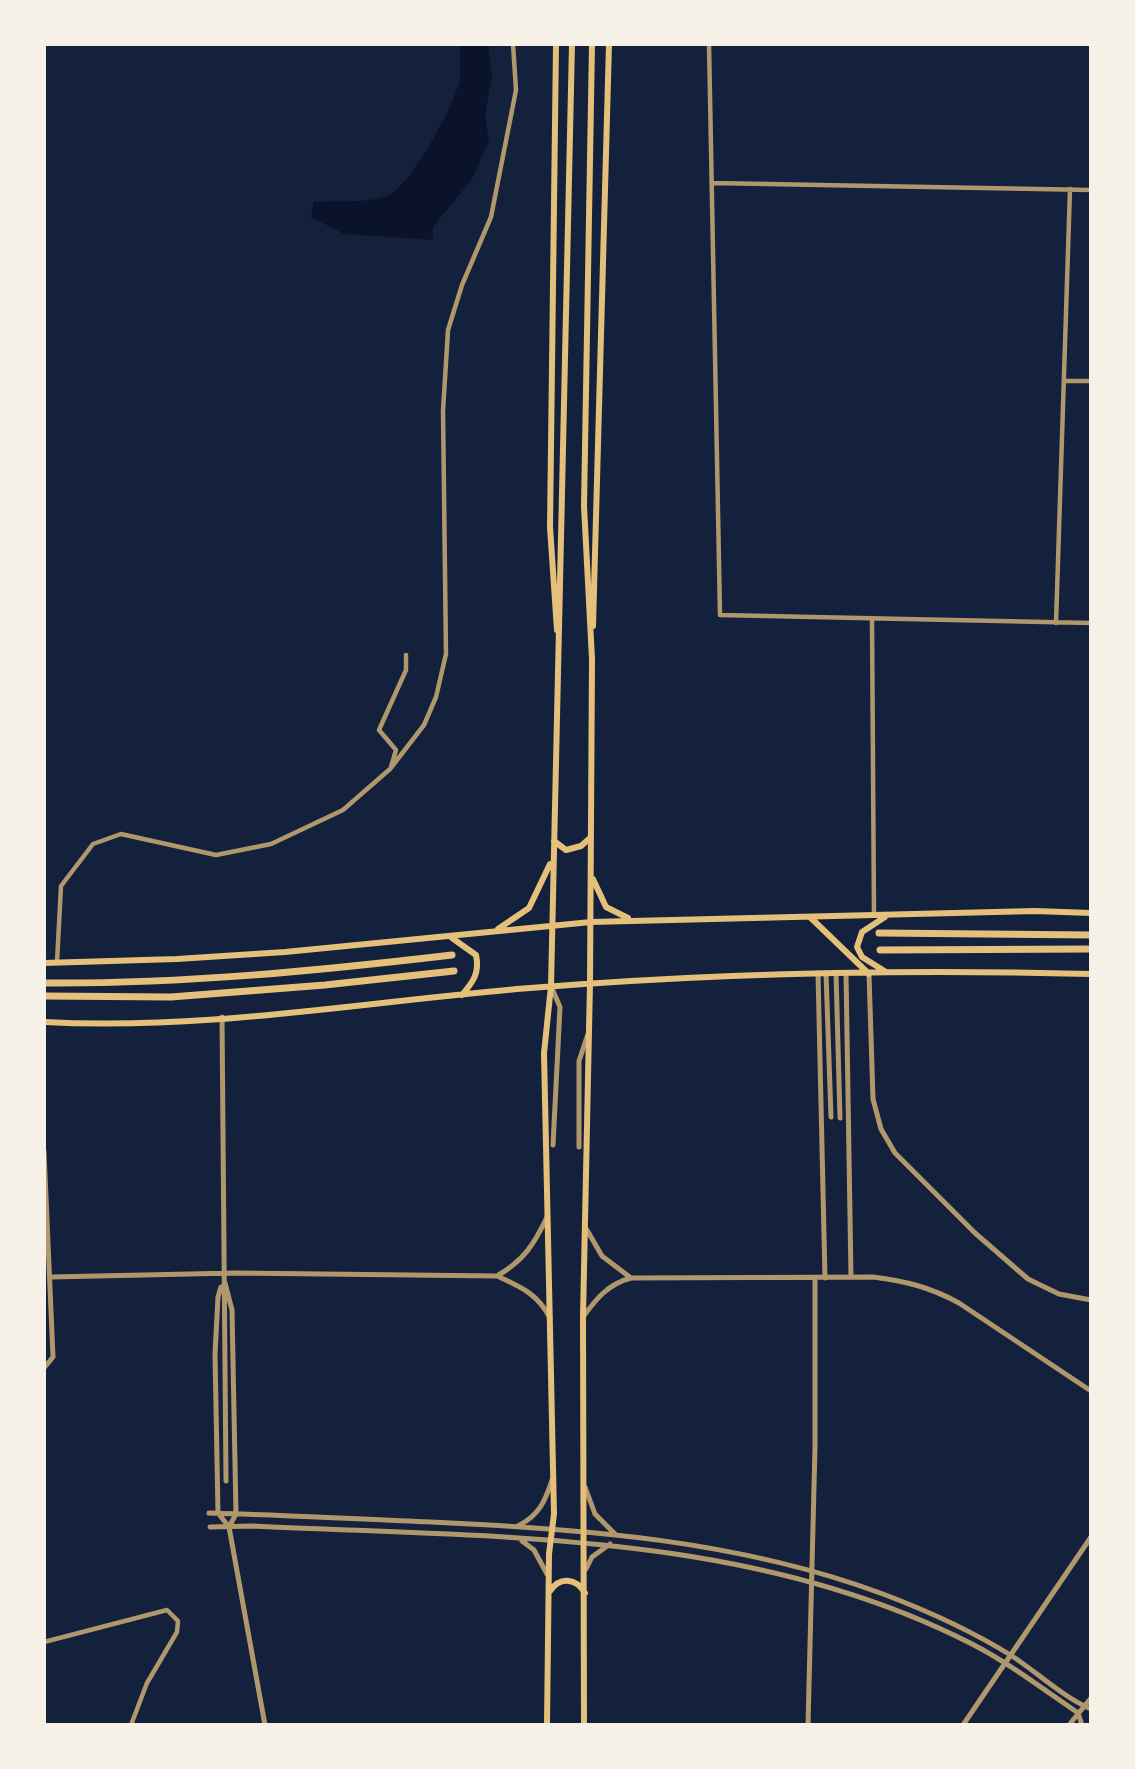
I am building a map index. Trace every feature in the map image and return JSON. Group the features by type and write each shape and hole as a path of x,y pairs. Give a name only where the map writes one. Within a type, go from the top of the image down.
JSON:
{"highway":[{"path":"878,933 1091,935"},
{"path":"880,950 1091,949"},
{"path":"44,982 118,984 230,978 452,955"},
{"path":"44,996 172,997 454,971"}],"main road":[{"path":"556,44 550,527 558,642"},
{"path":"547,1725 553,1477 544,1053 551,986 552,855 558,642 562,593 572,44"},
{"path":"592,44 584,506 592,659"},
{"path":"584,1725 586,1532 583,1317 590,1028 592,659 599,504 609,44"},
{"path":"554,841 566,850 582,846 590,837"},
{"path":"490,933 515,920 529,908 546,875 552,855"},
{"path":"591,874 606,906 613,913 637,920"},
{"path":"44,963 177,959 451,938 591,922 1035,911 1091,913"},
{"path":"889,973 867,962 857,947 862,932 890,915"},
{"path":"811,918 869,974"},
{"path":"451,938 476,955 479,966 474,980 462,995"},
{"path":"44,1022 281,1015 590,983 822,973 1091,974"},
{"path":"549,1594 554,1585 567,1580 578,1584 586,1595"}],"street":[{"path":"57,962 61,886 93,844 121,834 216,855 271,844 343,810 390,769 425,725 436,697 446,654 443,411 448,330 462,285 491,217 516,90 513,44"},
{"path":"709,44 720,615 1091,624"},
{"path":"712,183 1091,190"},
{"path":"1056,623 1070,189"},
{"path":"1064,381 1091,381"},
{"path":"872,618 874,916"},
{"path":"390,769 396,750 379,730 406,670 406,655"},
{"path":"822,973 831,1118"},
{"path":"822,973 825,1278"},
{"path":"836,973 841,1118"},
{"path":"846,973 851,1277"},
{"path":"869,974 873,1099 881,1129 895,1153 975,1233 1028,1279 1059,1294 1091,1300"},
{"path":"551,986 560,1007 553,1145"},
{"path":"222,1017 226,1481"},
{"path":"579,1147 579,1061 590,1028"},
{"path":"44,1151 45,1240 51,1277 53,1357 44,1368"},
{"path":"496,1276 515,1266 534,1246 547,1217"},
{"path":"587,1230 602,1256 631,1278"},
{"path":"51,1277 223,1273 496,1276 525,1289 542,1301 551,1321"},
{"path":"583,1317 596,1299 610,1287 631,1278 851,1277 905,1281 937,1291 1091,1391"},
{"path":"808,1725 815,1278"},
{"path":"223,1280 218,1297 215,1354 218,1513 229,1527 265,1725"},
{"path":"223,1280 232,1310 236,1514 229,1527"},
{"path":"517,1526 535,1516 541,1508 553,1477"},
{"path":"585,1487 595,1514 615,1534"},
{"path":"209,1513 517,1526 615,1534 748,1555 812,1570 884,1594 947,1621 1011,1656 1088,1707"},
{"path":"210,1527 610,1544 747,1564 812,1582 944,1631 1006,1664 1078,1713 1082,1725"},
{"path":"963,1725 1091,1537"},
{"path":"516,1539 534,1550 549,1577"},
{"path":"586,1569 592,1557 610,1544"},
{"path":"44,1642 167,1610 178,1621 177,1632 147,1683 131,1725"},
{"path":"1069,1725 1078,1713 1088,1707 1091,1698"}],"water":[{"path":"462,44 488,44 492,76 485,115 489,141 472,179 433,227 433,240 344,234 311,217 314,202 381,198 398,188 409,176 432,141 458,87"}]}
